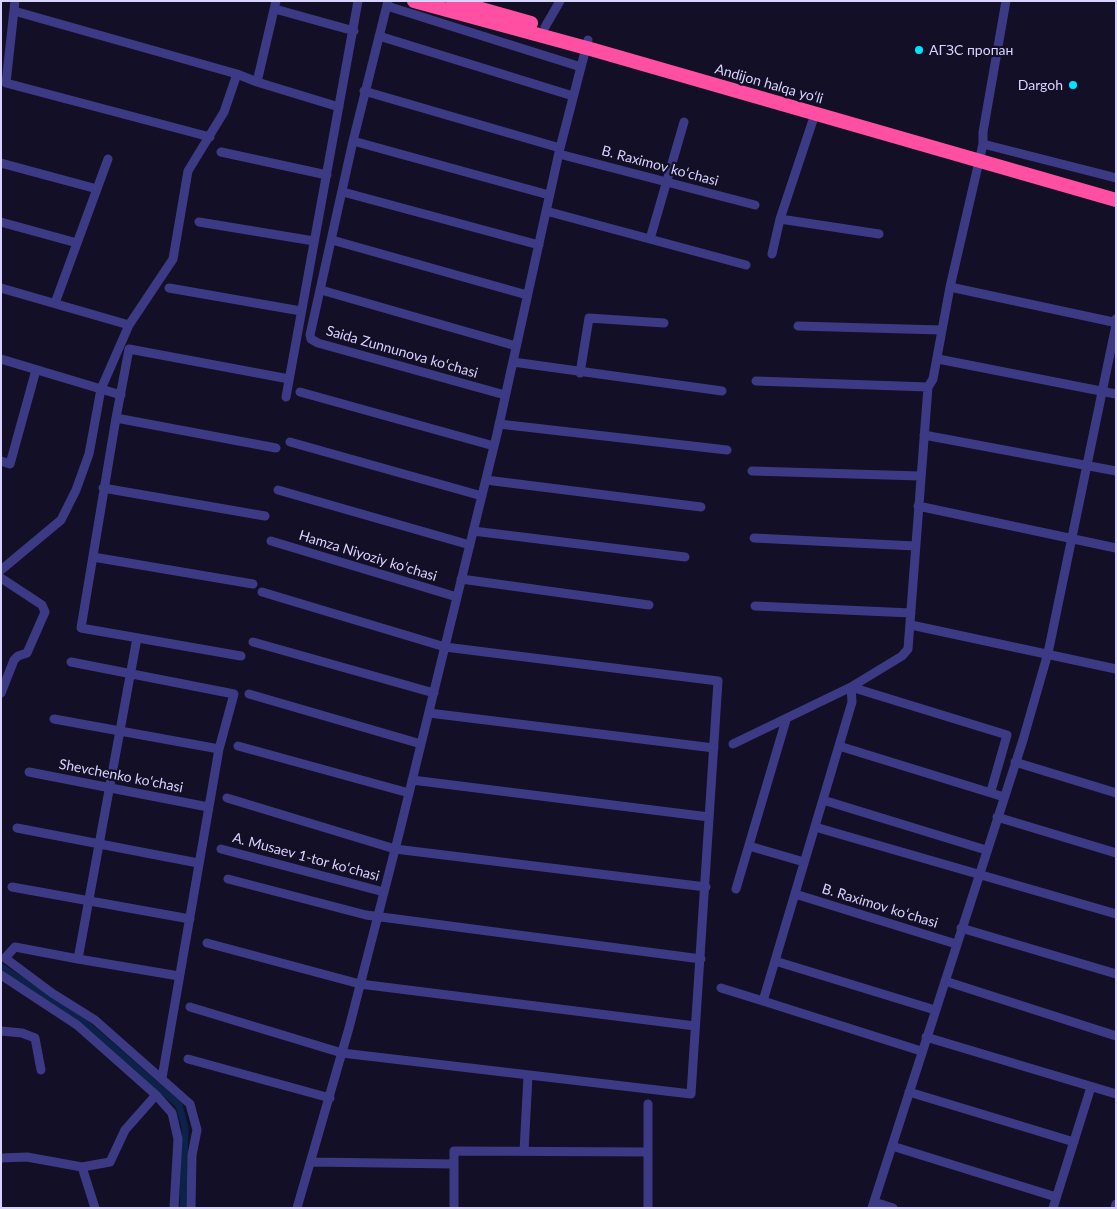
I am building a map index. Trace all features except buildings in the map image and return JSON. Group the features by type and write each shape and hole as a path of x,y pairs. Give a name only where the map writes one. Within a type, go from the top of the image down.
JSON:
{"highway":[{"name":"Andijon halqa yo‘li","path":"414,1 587,44 1116,190"},
{"name":"Andijon halqa yo‘li","path":"453,1 545,28 587,44 815,114 981,153 1116,200"}],"street":[{"path":"286,397 358,1"},
{"path":"545,28 560,1"},
{"path":"733,744 851,687 902,656 908,649 928,387 933,379 938,359 941,330 981,153 1006,1"},
{"path":"516,346 321,290 364,91 388,4 581,67"},
{"path":"257,82 276,5 354,30"},
{"path":"210,136 6,82 14,6 339,107"},
{"path":"379,36 573,96"},
{"path":"297,1208 342,1053 434,693 506,395 559,151 587,44"},
{"path":"1,570 60,520 76,490 89,454 101,389 129,326 173,259 188,171 224,112 237,74"},
{"name":"B. Raximov koʻchasi","path":"364,91 559,151 755,205"},
{"path":"772,254 780,218 815,114"},
{"path":"650,239 684,122"},
{"path":"353,141 549,195"},
{"path":"221,152 327,175"},
{"path":"981,153 1116,178"},
{"path":"55,303 108,159"},
{"path":"1,163 97,189"},
{"path":"343,192 539,245"},
{"path":"546,211 746,265"},
{"path":"780,218 879,234"},
{"path":"1,222 77,243"},
{"path":"199,222 314,242"},
{"path":"332,240 528,295"},
{"path":"950,287 1113,322 1116,319"},
{"path":"1,288 129,326"},
{"path":"169,288 301,311"},
{"name":"Saida Zunnunova koʻchasi","path":"321,290 310,335 318,343 506,395"},
{"path":"580,373 589,318 664,323"},
{"path":"893,1208 873,1205 978,873 1023,740 1048,653 1116,325"},
{"path":"798,326 941,330"},
{"path":"241,656 81,628 103,488 129,349 289,379"},
{"path":"1,359 120,395"},
{"path":"938,359 1116,394"},
{"path":"513,362 580,373 722,391"},
{"path":"1,461 10,464 36,370"},
{"path":"756,381 928,387"},
{"path":"300,392 494,446"},
{"path":"116,418 276,448"},
{"path":"499,424 727,450"},
{"path":"924,435 1116,471"},
{"path":"290,442 482,496"},
{"path":"752,471 920,476"},
{"path":"486,480 700,507"},
{"path":"103,488 265,516"},
{"path":"278,490 470,545"},
{"path":"918,506 1116,548"},
{"path":"473,530 685,557"},
{"path":"754,538 915,546"},
{"name":"Hamza Niyoziy koʻchasi","path":"271,541 457,597"},
{"path":"93,557 253,584"},
{"path":"1,578 42,605 45,612 27,653 18,656 14,660 1,693"},
{"path":"462,579 649,605"},
{"path":"190,1007 342,1053 691,1094 706,888 718,681 445,647 262,592"},
{"path":"755,606 911,612"},
{"path":"911,625 1116,669"},
{"path":"78,959 136,638"},
{"path":"252,642 434,693"},
{"path":"71,662 234,694 219,749 208,807 162,1078"},
{"path":"851,687 1023,740"},
{"path":"763,1001 852,702 851,687"},
{"path":"249,694 421,744"},
{"path":"429,713 714,748"},
{"path":"54,719 219,749"},
{"path":"736,889 786,720"},
{"path":"991,792 1007,735"},
{"path":"238,746 409,793"},
{"path":"839,746 1004,797"},
{"path":"1016,762 1116,793"},
{"name":"Shevchenko koʻchasi","path":"29,772 208,807"},
{"path":"412,780 709,817"},
{"path":"227,798 395,849 706,888"},
{"path":"823,800 986,850"},
{"path":"997,817 1116,853"},
{"path":"815,826 1116,914"},
{"path":"17,828 198,863"},
{"path":"748,846 804,862"},
{"name":"A. Musaev 1-tor koʻchasi","path":"221,849 384,892"},
{"path":"228,879 366,915 701,960"},
{"path":"12,887 190,919"},
{"name":"B. Raximov koʻchasi","path":"795,894 956,944"},
{"path":"962,928 1116,974"},
{"path":"207,943 360,984 695,1026"},
{"path":"179,976 15,947 3,957 52,993 94,1020 128,1052 162,1078 190,1104 197,1130 192,1155 191,1208"},
{"path":"775,960 935,1010"},
{"path":"1,975 77,1025 156,1095 172,1114 178,1139 174,1208"},
{"path":"944,981 1116,1036"},
{"path":"721,988 921,1051"},
{"path":"1,1031 22,1033 35,1038 41,1070"},
{"path":"926,1037 1116,1094"},
{"path":"188,1059 330,1098"},
{"path":"524,1152 528,1076"},
{"path":"1053,1208 1091,1087"},
{"path":"909,1092 1074,1142"},
{"path":"1,1158 27,1158 82,1167 110,1162 125,1130 156,1095"},
{"path":"648,1104 648,1208"},
{"path":"892,1146 1056,1197"},
{"path":"454,1208 454,1151 648,1152"},
{"path":"311,1162 454,1164"},
{"path":"82,1167 95,1208"}],"waterway":[{"path":"1,967 77,1016 179,1105 185,1128 183,1208"}],"place":[{"name":"АГЗС пропан","path":"919,50"},
{"name":"Dargoh","path":"1073,85"}]}
